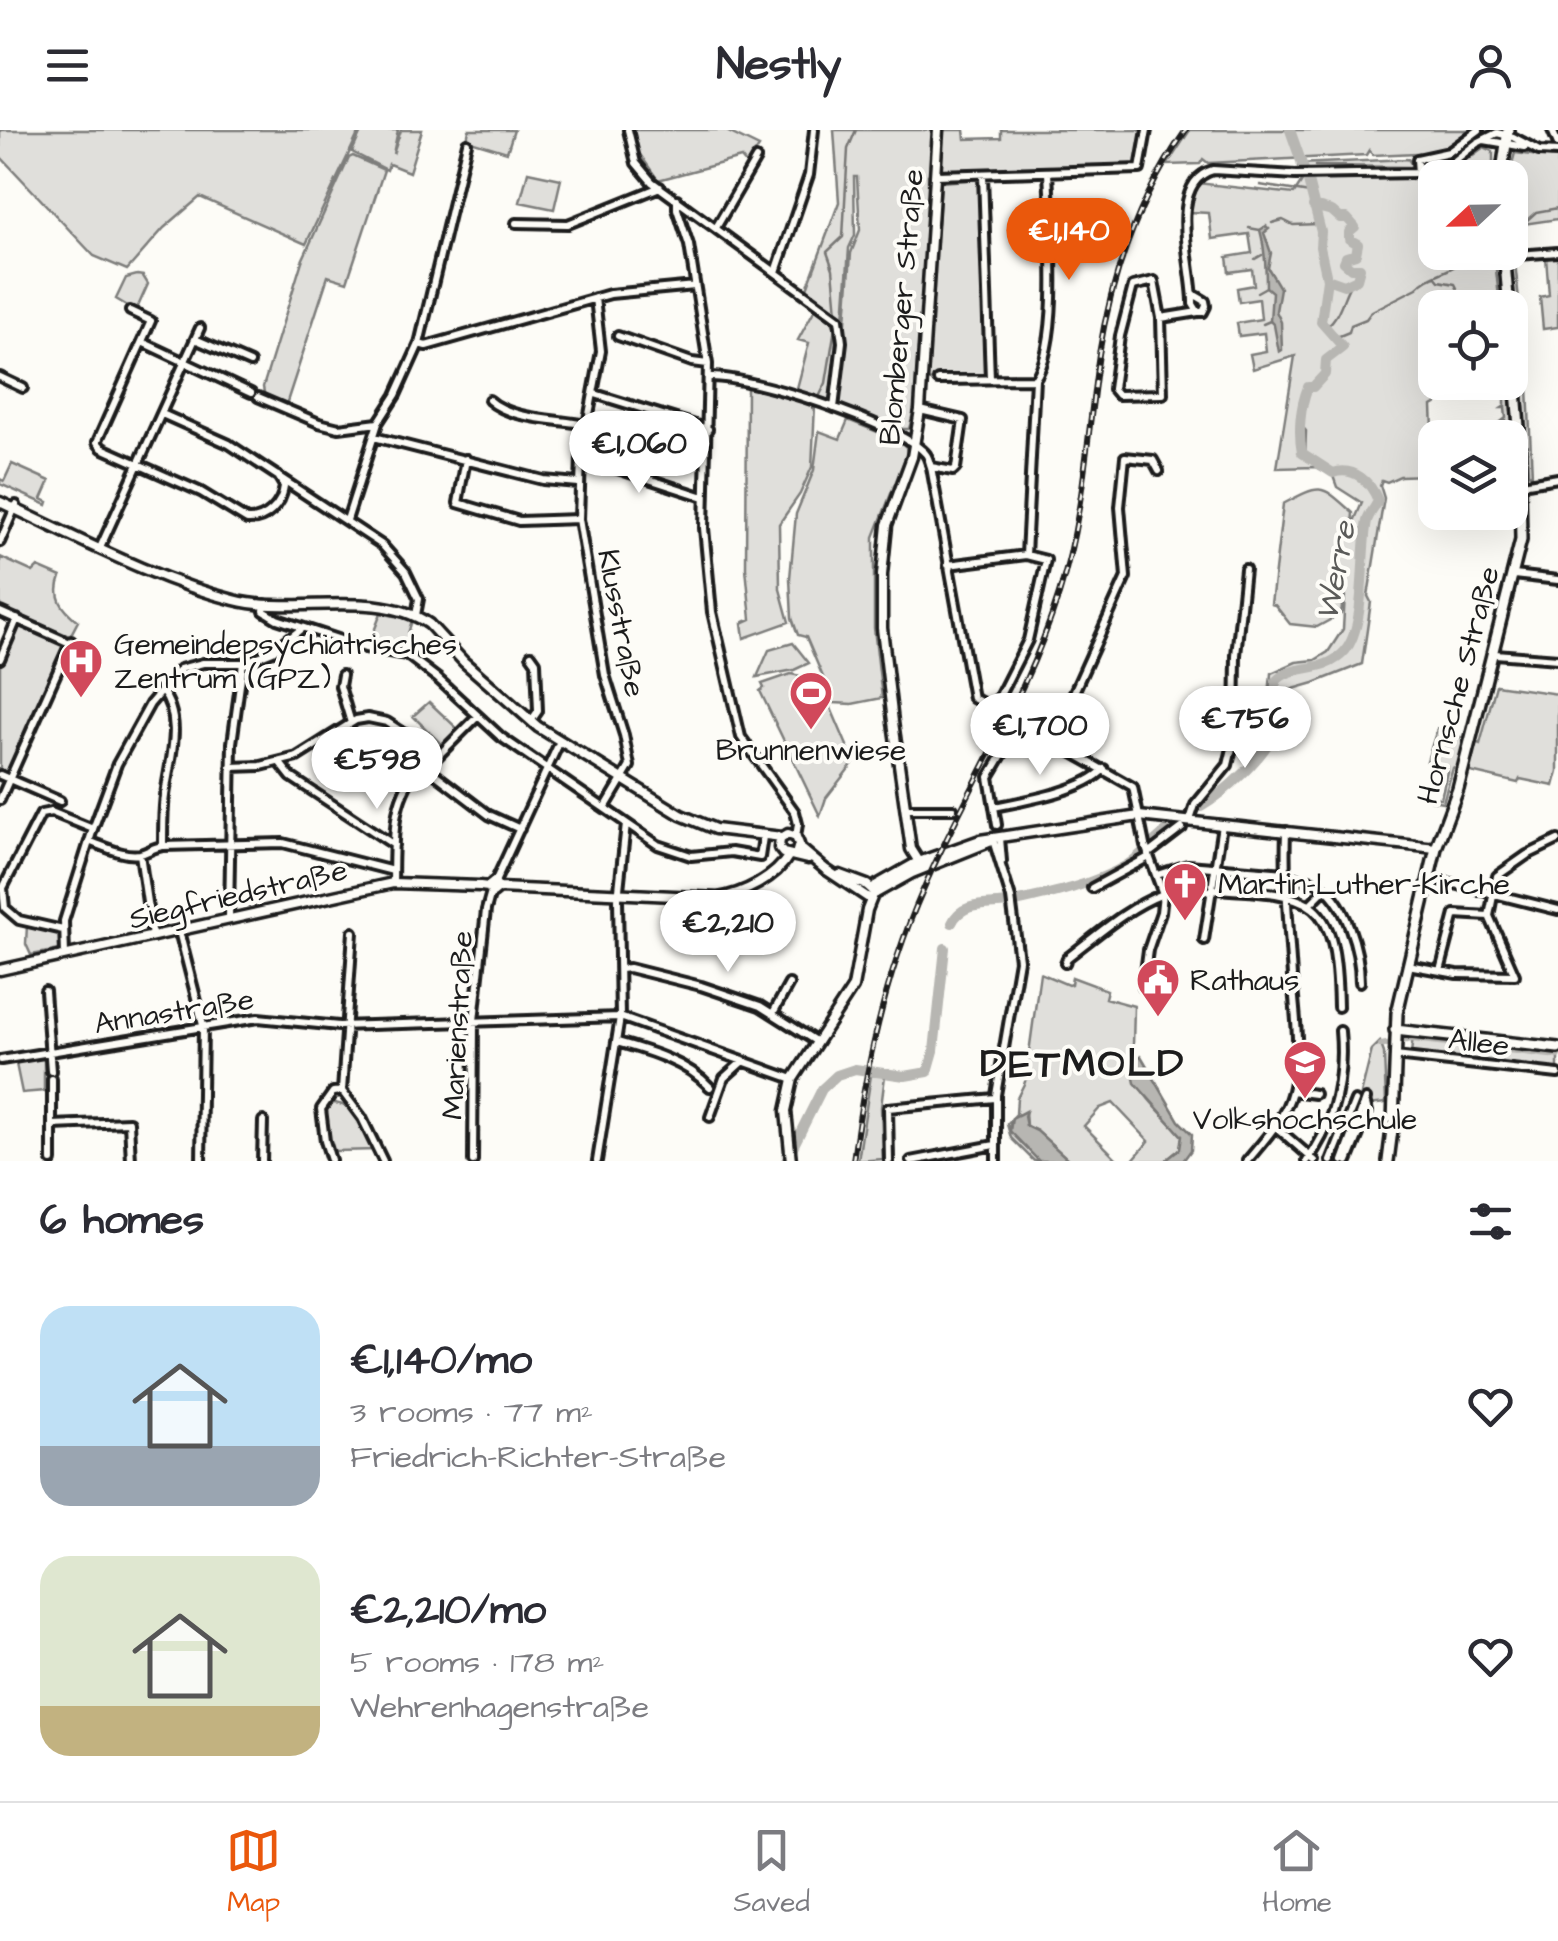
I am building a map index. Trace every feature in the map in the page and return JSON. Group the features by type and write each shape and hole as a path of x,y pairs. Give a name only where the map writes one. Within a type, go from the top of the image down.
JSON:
{"main road":[{"name":"Hornsche Straße","path":"1388,1161 1394,1122 1396,1017 1436,851 1444,844 1494,654 1514,574 1520,530"},
{"path":"1394,1042 1558,1048"}],"street":[{"path":"628,130 636,163 660,187 836,315 842,324 834,408"},
{"path":"776,272 809,176 814,130"},
{"name":"Blomberger Straße","path":"921,864 912,842 886,666 882,575 888,525 914,445 920,410 938,130"},
{"path":"936,175 1140,168 1147,130"},
{"path":"1161,318 1202,312 1206,306 1202,298 1193,294 1187,262 1187,208 1192,188 1204,172 1418,173 1417,159 1444,154 1480,130"},
{"path":"1552,130 1558,144"},
{"path":"1456,160 1482,140 1507,137 1543,152 1558,152"},
{"path":"347,520 378,423 419,344 467,144"},
{"path":"717,226 756,159"},
{"path":"1026,555 1035,379 1045,363 1050,320 1048,172"},
{"path":"983,176 990,379"},
{"path":"516,224 568,224 660,187"},
{"path":"678,199 708,364 704,497 710,600 741,737 796,816 788,845"},
{"path":"1528,254 1558,252"},
{"path":"1154,281 1161,318 1163,394 1118,396 1112,389 1120,336 1133,286 1138,282 1154,281"},
{"path":"419,344 426,346 595,298 695,286"},
{"name":"Klusstraße","path":"595,298 601,351 581,457 579,519 605,675 630,766 624,778"},
{"path":"130,311 151,321 97,442 102,448 201,492 253,521 265,516 281,500 284,486 278,476"},
{"path":"101,546 200,328"},
{"path":"618,336 708,364"},
{"path":"195,339 250,363"},
{"path":"142,342 319,423 339,428 378,423"},
{"path":"0,377 24,388"},
{"path":"709,377 834,408 888,430 927,455 973,698 1130,784 1147,852 1163,892 1143,987"},
{"path":"938,380 1035,379"},
{"path":"595,394 708,430"},
{"path":"489,400 497,408 512,412 586,425"},
{"path":"920,410 962,420 956,468 931,467"},
{"path":"162,414 228,444 389,551 406,572 419,599 416,615"},
{"path":"374,438 543,480 578,484"},
{"path":"581,457 704,497"},
{"path":"1056,742 1066,710 1126,577 1120,507 1125,457 1153,460 1159,472"},
{"path":"466,460 458,503 518,521 579,519"},
{"path":"1528,483 1558,478"},
{"path":"0,500 184,584 238,601 381,606 416,615 505,700 560,741 696,823 727,832 764,836 788,845 832,874 866,885 873,896"},
{"path":"0,542 15,507"},
{"path":"948,564 1026,555 1040,558 1047,566 1028,640 996,711"},
{"path":"1190,820 1194,804 1228,765 1235,736 1236,655 1245,569"},
{"path":"1514,574 1558,580"},
{"path":"265,603 264,611 269,615 302,628 365,648 406,655 547,770 658,844 691,856 731,852 760,857 764,836"},
{"path":"0,612 71,642 0,800"},
{"path":"0,659 16,619"},
{"path":"65,956 62,930 93,830 117,764 161,690 190,664 243,663 289,641 302,628"},
{"path":"1494,654 1558,659"},
{"path":"531,721 538,711 536,662 532,655"},
{"path":"230,918 231,767 243,663"},
{"path":"342,675 340,686 351,723"},
{"path":"161,690 172,707 175,734 164,806 163,846"},
{"path":"393,883 397,805 402,791 478,716"},
{"path":"231,767 280,764 312,750 351,723 368,718 397,727 413,741 424,766 489,816 520,829"},
{"path":"997,825 989,777 1021,723"},
{"name":"Marienstraße","path":"473,1161 474,1022 486,910 560,741"},
{"path":"280,764 292,777 394,845"},
{"path":"994,808 1045,796 1090,779 1104,769"},
{"path":"0,775 60,802"},
{"path":"604,808 624,778"},
{"path":"907,809 953,809"},
{"path":"62,930 18,920 5,908 3,888 41,814 51,812 93,830"},
{"path":"791,1160 786,1111 793,1079 854,987 877,886 921,864 982,847 996,839 1139,816 1436,851"},
{"path":"597,1161 620,1017 620,894 626,823"},
{"path":"1204,940 1222,825"},
{"path":"1092,888 1182,828"},
{"path":"1247,1161 1276,1127 1292,1091 1297,1054 1286,896 1286,831"},
{"path":"996,839 1011,898 1018,950 995,1098 996,1161"},
{"path":"1408,965 1514,975 1489,916 1499,874 1558,840"},
{"path":"91,842 140,854 163,846 283,843 393,871"},
{"name":"Siegfriedstraße","path":"0,970 393,883 722,898 782,868 788,845"},
{"path":"140,854 152,937"},
{"path":"1156,875 1188,866 1286,875 1319,884 1342,910 1352,934 1360,982"},
{"path":"1431,878 1558,910"},
{"path":"1065,963 1127,914 1163,892 1213,890 1302,898 1333,940 1338,1007"},
{"path":"1310,904 1325,890"},
{"path":"1440,971 1455,914 1489,916"},
{"path":"180,931 203,1025 201,1161"},
{"path":"353,932 342,1091 362,1118 383,1161"},
{"path":"621,969 701,986 760,1006 817,1042"},
{"path":"773,1013 788,984"},
{"path":"45,991 52,1161"},
{"path":"620,1017 793,1079"},
{"name":"Annastraße","path":"0,1060 258,1018 346,1026 620,1017"},
{"path":"1276,1127 1311,1160 1336,1102 1341,1069 1340,1031"},
{"path":"617,1042 669,1060 710,1087"},
{"name":"Allee","path":"1394,1042 1421,1057 1558,1074"},
{"path":"710,1117 724,1078 743,1061"},
{"path":"331,1160 324,1141 321,1109 334,1092 342,1091"},
{"path":"1292,1091 1316,1094"},
{"path":"888,1161 888,1108 995,1098"},
{"path":"1331,1161 1355,1101"},
{"path":"1346,1161 1366,1101"},
{"path":"262,1161 263,1121"},
{"path":"52,1125 129,1122 131,1161"},
{"path":"910,1161 995,1145"}],"shaded area":[{"path":"0,130 360,130 306,244 200,197 164,228 127,270 94,256 0,156"},
{"path":"362,130 398,130 393,154 401,130 422,130 409,172 389,164 387,170 352,152"},
{"path":"469,130 514,130 507,152 467,140"},
{"path":"632,130 724,130 759,147 747,165 741,158 658,180 634,146"},
{"path":"834,130 964,130 965,139 1001,138 1001,130 1145,130 1136,167 928,175 917,398 909,429 898,429 840,404 851,253 860,230 857,177 855,235 849,248 844,320 806,291 839,202"},
{"path":"1190,130 1471,130 1439,152 1373,155 1369,150 1366,155 1208,163 1203,159 1200,164 1167,165"},
{"path":"1484,147 1493,151 1493,160 1466,160"},
{"path":"1515,153 1558,158 1558,219 1528,223 1528,160 1513,160"},
{"path":"353,156 384,170 347,282 328,276 285,408 265,398 263,387 302,261"},
{"path":"1408,159 1412,165 1407,170 1298,169 1298,164"},
{"path":"528,172 561,179 554,209 520,202"},
{"path":"1418,178 1418,270 1496,270 1498,290 1418,290 1418,400 1437,403 1432,406 1433,420 1418,420 1418,475 1382,480 1380,485 1384,498 1362,664 1269,696 1271,673 1296,662 1315,660 1328,652 1343,629 1346,577 1341,614 1317,627 1290,624 1271,604 1283,504 1306,492 1321,490 1353,513 1352,526 1362,503 1337,487 1333,476 1316,467 1277,468 1295,356 1253,369 1250,354 1266,351 1264,333 1239,336 1237,323 1261,319 1259,299 1239,302 1237,288 1254,285 1252,269 1229,272 1227,257 1252,253 1249,234 1212,239 1209,213 1190,212 1198,183 1294,194 1303,180"},
{"path":"980,179 987,376 926,381 941,182"},
{"path":"1266,226 1269,229 1264,233 1271,253 1268,268 1280,288 1276,311 1281,322 1279,352 1270,321 1272,292 1266,287 1260,230"},
{"path":"1558,256 1558,327 1543,329 1540,297 1549,295 1546,257"},
{"path":"1512,270 1516,270 1518,290 1514,290"},
{"path":"143,276 148,284 136,311 116,299 126,278"},
{"path":"816,307 837,321 834,378 828,403 796,392 809,343 798,340"},
{"path":"747,387 815,405 812,467 800,494 779,524 780,589 789,622 744,638 742,623 751,619 746,568"},
{"path":"1528,387 1532,477 1528,472 1528,420 1525,420 1524,400 1528,400"},
{"path":"1505,400 1511,400 1512,420 1503,420"},
{"path":"848,420 900,441 907,453 874,537 874,628 882,698 852,704 834,703 806,637 798,635 792,618 790,578 796,514 814,470 819,431 840,439"},
{"path":"12,464 50,481 42,499 47,505 0,484"},
{"path":"0,557 33,572 38,567 61,577 60,602 78,621 68,640 0,607"},
{"path":"381,613 412,620 403,651 368,647"},
{"path":"22,624 68,644 10,772 0,772 0,666"},
{"path":"793,643 809,663 757,677 769,650"},
{"name":"Brunnenwiese","path":"791,674 819,680 854,762 826,798 820,816 760,691 764,688 762,684"},
{"path":"1496,685 1558,694 1558,771 1554,786 1520,779 1518,783 1458,769 1448,803 1456,769 1453,768 1443,802 1431,800 1441,798 1448,767 1427,761 1437,729 1480,744"},
{"path":"429,702 460,731 444,747 413,716"},
{"path":"27,925 56,931 60,950 31,955 26,944"},
{"path":"1040,973 1068,985 1072,977 1107,990 1105,998 1134,1006 1130,1047 1134,1075 1147,1097 1182,1136 1180,1149 1165,1161 1132,1161 1149,1141 1113,1103 1100,1108 1084,1126 1119,1161 1070,1161 1026,1126 1025,1111 1013,1118 1025,1082"},
{"path":"1413,1035 1558,1052 1558,1072 1411,1054"},
{"path":"1380,1042 1386,1103 1369,1105 1347,1161 1332,1161 1360,1098 1372,1050"},
{"path":"44,1054 44,1091 22,1093 15,1059"},
{"path":"1141,1056 1179,1121 1192,1134 1191,1150 1183,1161 1165,1161 1180,1149 1182,1136 1135,1083 1130,1059"},
{"path":"871,1075 885,1076 881,1107 883,1159 858,1161"},
{"path":"335,1103 355,1114 375,1150 336,1151 329,1147 326,1105"},
{"path":"1026,1111 1026,1126 1070,1161 1039,1161 1010,1131 1012,1118"},
{"path":"1012,1119 1009,1129 1039,1161 1034,1161 1011,1138 1007,1124"}],"waterway":[{"path":"837,313 833,269 827,252 843,237 848,149 856,130"},
{"name":"Werre","path":"1201,807 1243,773 1270,741 1276,719 1276,681 1291,672 1328,663 1345,651 1352,639 1360,607 1367,521 1378,501 1361,477 1348,472 1333,473 1302,453 1300,420 1308,387 1313,387 1325,374 1326,360 1343,347 1321,322 1327,279 1321,232 1290,130"},
{"path":"1443,160 1451,157"},
{"path":"1315,166 1409,167"},
{"path":"1260,185 1310,193"},
{"name":"Werre","path":"1313,206 1347,218 1355,227 1349,232 1349,239 1358,244 1356,254 1346,257 1344,262 1351,268 1360,268 1357,279 1344,285 1327,279"},
{"path":"1528,219 1536,212 1558,208"},
{"path":"1272,223 1283,220 1293,225 1318,224"},
{"path":"1249,228 1260,230"},
{"path":"1255,259 1262,255"},
{"path":"1337,337 1349,332 1351,325 1366,319 1372,311 1448,270"},
{"path":"1435,276 1457,288"},
{"path":"1327,326 1351,283"},
{"path":"1257,292 1266,287"},
{"path":"813,409 826,383 835,328 832,321"},
{"path":"1263,324 1270,321"},
{"path":"1301,425 1306,431 1305,457"},
{"name":"Werre","path":"952,923 971,907 1029,899 1101,878 1127,865 1169,829"},
{"name":"Werre","path":"786,1161 822,1089 837,1075 855,1069 905,1076 928,1072 934,1051 945,948"},
{"path":"1381,1045 1412,1039 1558,1056"}],"railway":[{"path":"853,1161 878,1023 898,956 940,853 1030,670 1059,594 1079,505 1111,295 1141,209 1186,130"}],"place":[{"name":"Gemeindepsychiatrisches Zentrum (GPZ)","path":"81,699"},
{"name":"Brunnenwiese","path":"811,731"},
{"name":"Martin-Luther-Kirche","path":"1185,922"},
{"name":"Rathaus","path":"1158,1018"},
{"name":"Volkshochschule","path":"1305,1100"}],"district":[{"name":"DETMOLD","path":"1083,1062"}]}
